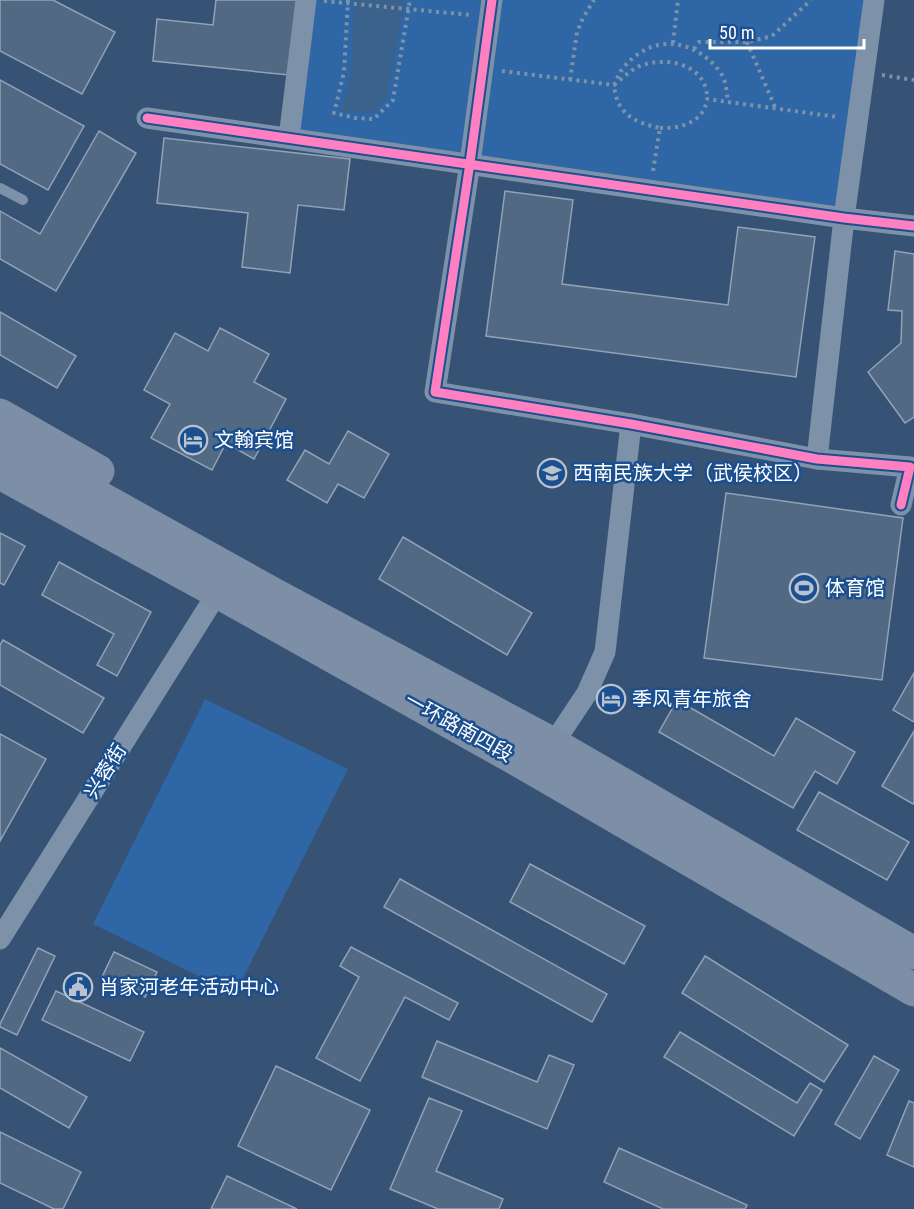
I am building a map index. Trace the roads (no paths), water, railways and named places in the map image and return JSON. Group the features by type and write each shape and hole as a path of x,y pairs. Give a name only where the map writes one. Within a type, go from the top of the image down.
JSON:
{"main road":[{"path":"0,415 222,543 272,608"},
{"name":"一环路南四段","path":"0,442 525,764 914,990"},
{"name":"一环路南四段","path":"0,473 553,744 914,953"},
{"path":"0,496 141,574 211,603 272,608"}],"street":[{"path":"289,138 306,0"},
{"path":"817,459 844,218 874,0"},
{"path":"491,8 435,392 631,424 817,459 910,467 901,505"},
{"path":"147,118 844,218 914,226"},
{"path":"553,744 587,693 605,652 631,424"},
{"name":"兴蓉街","path":"0,939 211,603"}],"lane":[{"path":"0,188 23,200"}],"place":[{"name":"文翰宾馆","path":"193,440"},
{"name":"西南民族大学（武侯校区）","path":"552,473"},
{"name":"体育馆","path":"804,588"},
{"name":"季风青年旅舍","path":"611,699"},
{"name":"肖家河老年活动中心","path":"78,987"}]}
